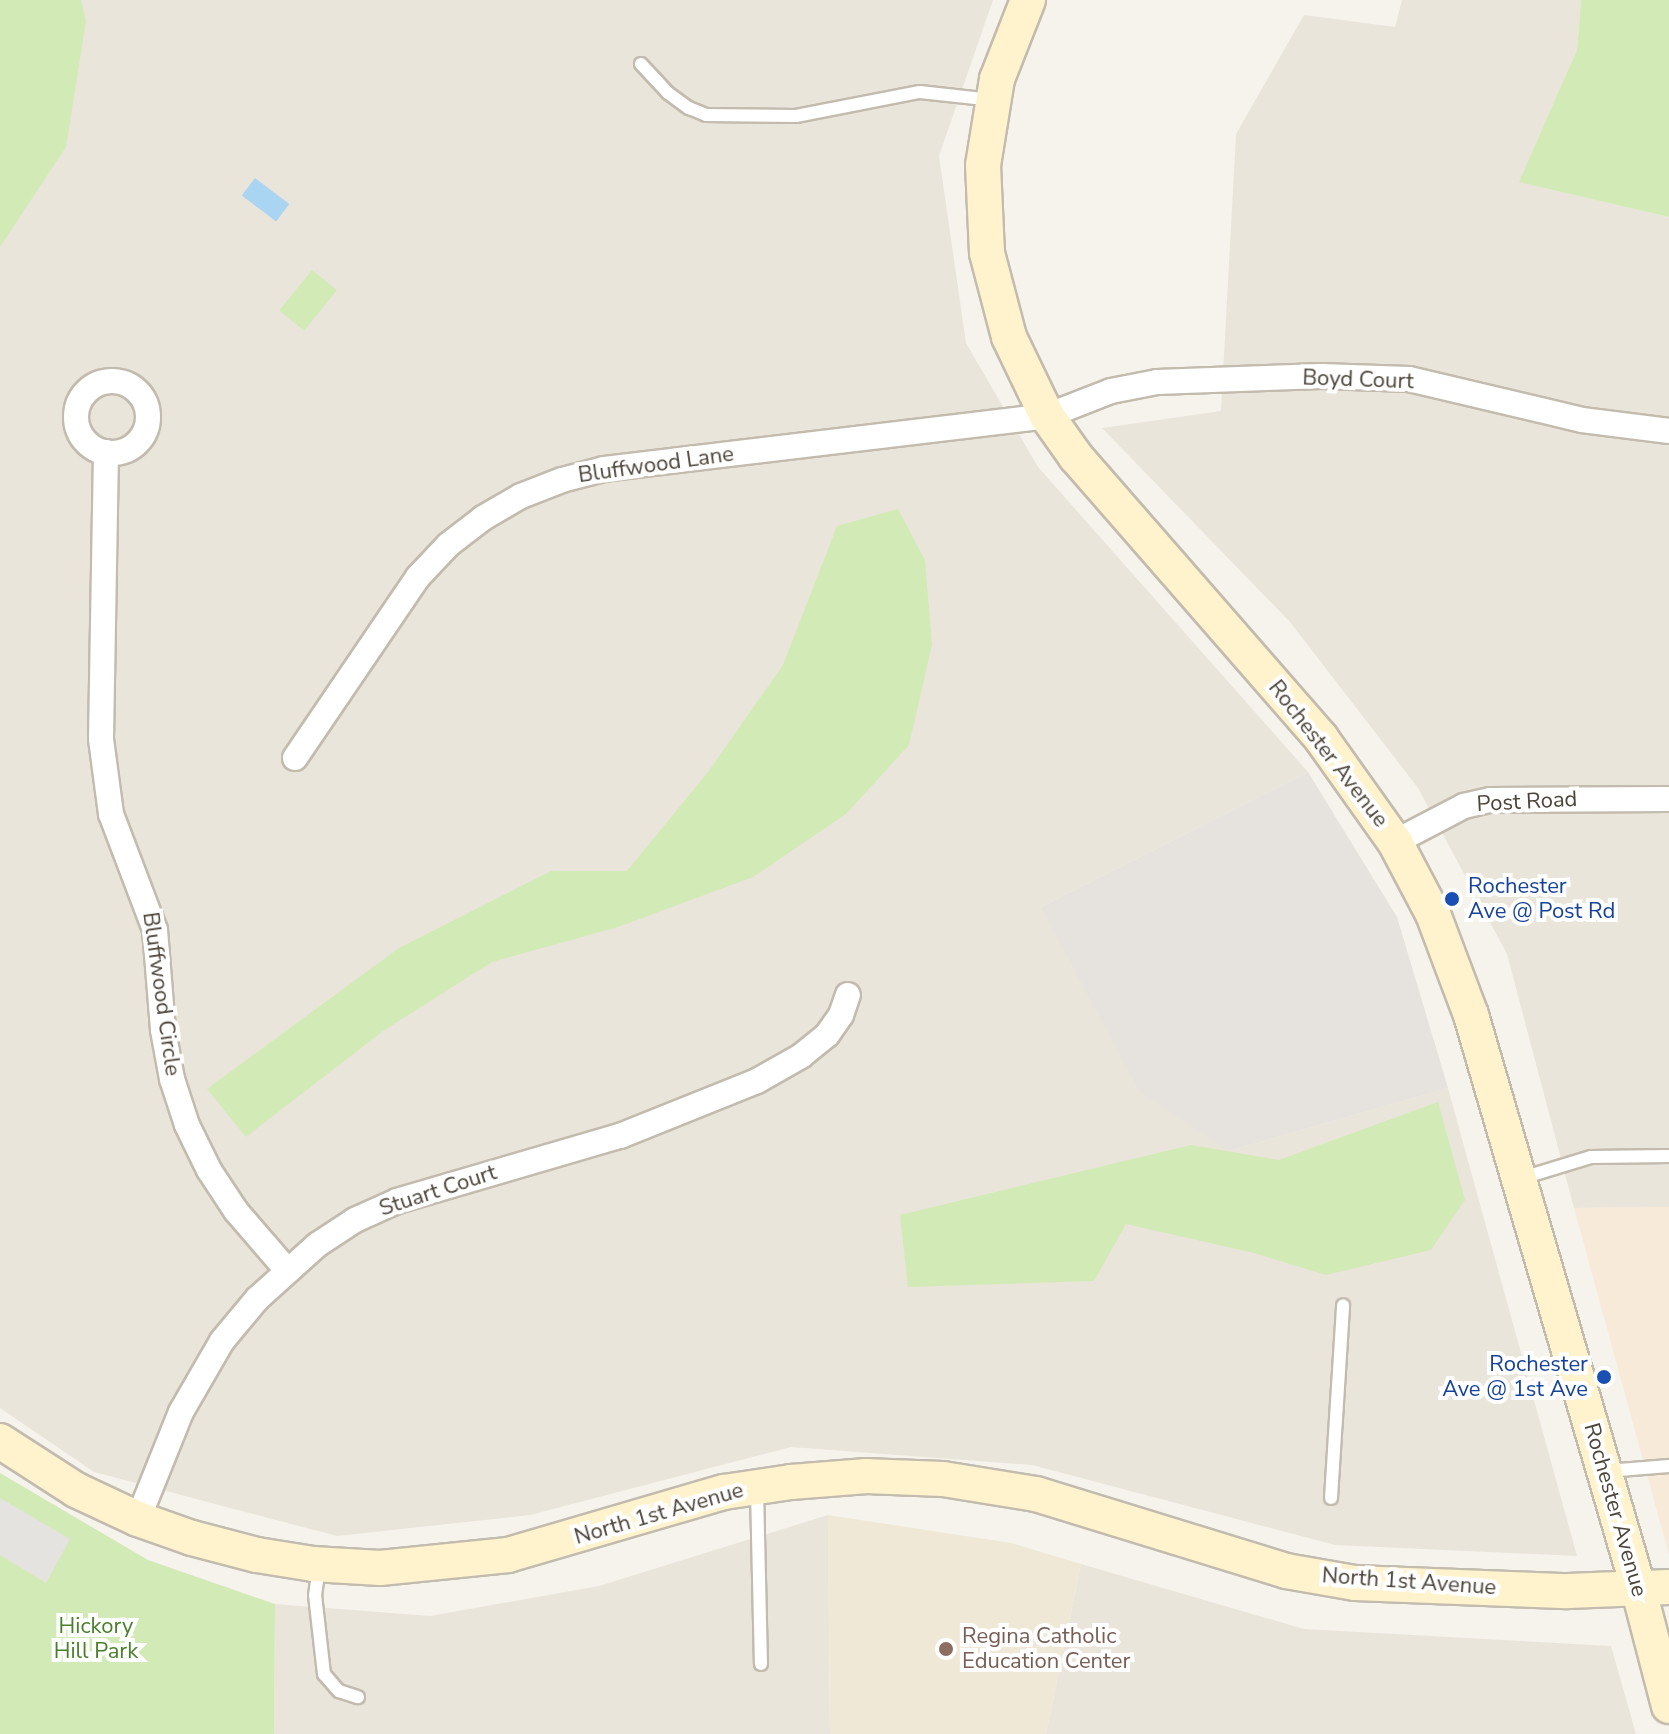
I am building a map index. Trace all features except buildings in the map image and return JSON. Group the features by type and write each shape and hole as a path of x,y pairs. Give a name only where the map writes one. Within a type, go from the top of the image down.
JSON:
{"main road":[{"name":"Rochester Avenue","path":"1028,0 1011,37 993,100 983,165 987,253 1009,337 1047,416 1076,457 1321,738 1395,842 1454,963 1604,1472 1654,1587 1669,1706"},
{"name":"North 1st Avenue","path":"0,1441 76,1490 138,1519 192,1538 257,1555 319,1564 380,1568 508,1555 575,1538 658,1510 757,1487 867,1476 943,1479 1036,1494 1286,1571 1355,1583 1568,1591 1654,1587"}],"street":[{"name":"Boyd Court","path":"1047,416 1111,391 1157,382 1321,376 1409,379 1582,420 1669,431"},
{"name":"Bluffwood Lane","path":"295,758 418,577 448,545 483,518 521,496 562,480 604,469 1047,416"},
{"name":"Bluffwood Circle","path":"106,452 101,739 111,814 155,930 163,1030 172,1079 187,1125 209,1170 236,1211 287,1270"},
{"name":"Post Road","path":"1395,842 1464,806 1490,800 1669,799"},
{"name":"Stuart Court","path":"138,1519 181,1412 200,1375 239,1320 287,1270 355,1220 397,1201 620,1136 757,1081 801,1056 827,1035 841,1015 848,995"}],"lane":[{"path":"641,64 668,93 689,108 706,115 796,116 920,92 993,100"},
{"path":"1519,1179 1591,1157 1669,1156"},
{"path":"1331,1498 1343,1305"},
{"path":"1604,1472 1669,1466"},
{"path":"757,1487 761,1664"},
{"path":"319,1564 315,1595 324,1674 339,1691 358,1697"}],"shaded area":[{"path":"0,0 993,0 939,156 966,343 1038,467 1308,772 1041,907 1229,1151 1448,1088 1577,1556 1335,1545 1032,1465 791,1447 530,1515 337,1536 94,1472 0,1408"},
{"path":"1402,0 1581,0 1577,50 1520,182 1669,217 1669,1207 1574,1208 1507,954 1418,788 1290,622 1102,428 1221,411 1236,134 1304,15 1395,27"},
{"path":"1308,772 1397,917 1448,1088 1229,1151 1139,1091 1041,907"},
{"path":"1669,1207 1669,1555 1574,1208"},
{"path":"0,1498 70,1539 46,1583 0,1555"},
{"path":"828,1515 830,1734 274,1734 275,1604 430,1616 599,1586"},
{"name":"Regina Catholic Education Center","path":"828,1515 1011,1543 1081,1564 1046,1734 830,1734"},
{"path":"1081,1564 1304,1629 1611,1646 1636,1734 1046,1734"}],"green space":[{"path":"0,0 81,0 86,21 66,147 0,247"},
{"path":"1581,0 1669,0 1669,217 1519,182 1577,50"},
{"path":"312,270 337,290 304,331 279,310"},
{"path":"898,509 925,560 932,645 909,745 846,814 753,877 618,927 492,962 383,1031 246,1137 207,1089 399,948 551,871 627,871 708,772 783,665 837,526"},
{"path":"1438,1102 1465,1200 1431,1250 1326,1275 1254,1253 1126,1224 1094,1281 908,1287 900,1215 1191,1145 1279,1160"},
{"name":"Hickory Hill Park","path":"0,1473 148,1560 275,1604 274,1734 0,1734"}],"water":[{"path":"255,178 289,204 276,221 242,196"}],"place":[{"name":"Rochester Ave @ Post Rd","path":"1452,899"},
{"name":"Rochester Ave @ 1st Ave","path":"1604,1377"},
{"name":"Regina Catholic Education Center","path":"946,1649"}]}
